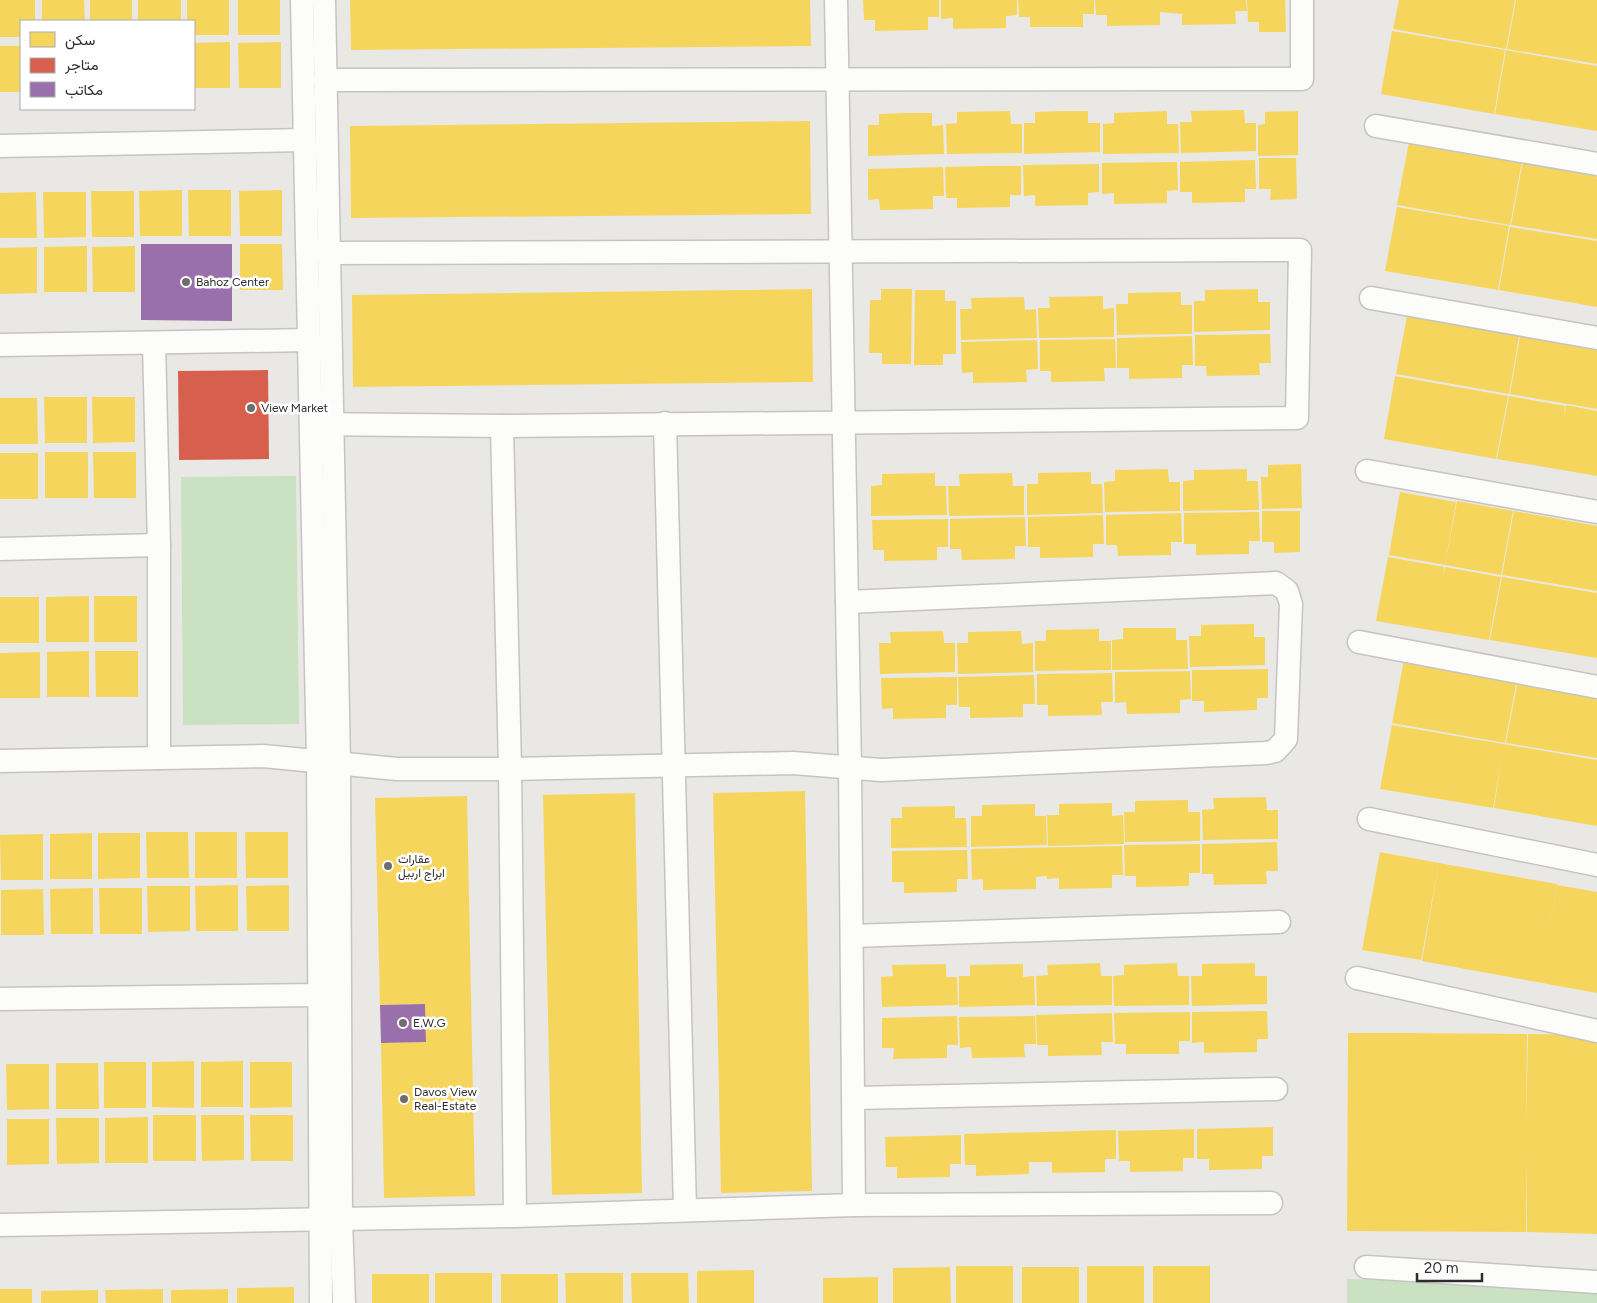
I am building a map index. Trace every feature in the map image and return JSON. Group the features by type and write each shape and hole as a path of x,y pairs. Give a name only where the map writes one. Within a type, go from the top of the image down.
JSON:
{"street":[{"path":"302,0 309,340 322,425"},
{"path":"321,1303 331,1219 328,762 322,425 327,253 324,0"},
{"path":"836,0 850,768 854,1205"},
{"path":"325,80 1302,79 1302,0"},
{"path":"1376,126 1597,164"},
{"path":"0,146 304,140"},
{"path":"322,425 502,426 1297,418 1300,250 327,253"},
{"path":"1372,298 1597,338"},
{"path":"0,345 309,340"},
{"path":"154,343 159,546 159,758"},
{"path":"665,424 685,1210"},
{"path":"502,426 510,769 515,1216"},
{"path":"1367,471 1597,512"},
{"path":"0,549 159,546"},
{"path":"0,760 263,756 295,757 397,769 510,769 793,763 896,770 1275,751 1286,739 1288,731 1291,604 1286,591 1276,583 846,602"},
{"path":"1360,642 1597,687"},
{"path":"328,762 319,995 331,1219 344,1303"},
{"path":"1369,819 1597,865"},
{"path":"852,936 1280,922"},
{"path":"1357,978 1597,1032"},
{"path":"0,999 319,995"},
{"path":"854,1098 1276,1090"},
{"path":"0,1225 515,1216 854,1205 1271,1203"},
{"path":"1366,1267 1597,1282"}],"green space":[{"path":"296,476 299,724 183,725 181,477"},
{"path":"1347,1279 1597,1285 1597,1303 1347,1303"}],"building: سكن":[{"path":"0,0 35,0 35,20 20,20 20,37 0,37"},
{"path":"42,0 84,0 85,20 42,20"},
{"path":"90,0 132,0 132,20 90,20"},
{"path":"138,0 181,0 181,20 138,20"},
{"path":"187,0 229,0 229,35 195,35 195,20 187,20"},
{"path":"238,0 280,0 280,35 238,35"},
{"path":"350,0 810,0 811,46 351,50"},
{"path":"863,0 939,0 939,17 928,17 928,30 875,31 875,20 864,20"},
{"path":"941,0 1017,0 1017,15 1006,16 1006,28 953,29 953,18 941,19"},
{"path":"1018,0 1094,0 1094,14 1083,14 1083,27 1030,27 1030,17 1019,17"},
{"path":"1095,0 1246,0 1247,11 1235,11 1236,24 1182,25 1182,14 1160,12 1160,25 1107,26 1107,15 1096,15"},
{"path":"1247,0 1285,0 1286,32 1259,32 1259,22 1248,22"},
{"path":"1399,0 1515,0 1506,49 1393,29"},
{"path":"1516,0 1597,0 1597,64 1507,49"},
{"path":"1392,31 1505,50 1494,114 1381,94"},
{"path":"230,42 230,88 195,88 195,43"},
{"path":"281,42 281,88 239,88 238,43"},
{"path":"0,46 20,46 20,92 0,92"},
{"path":"1506,50 1597,66 1597,131 1495,114"},
{"path":"1244,110 1245,123 1256,123 1256,151 1181,153 1180,122 1192,122 1191,111"},
{"path":"1010,111 1011,124 1022,124 1022,153 947,154 946,124 957,123 957,112"},
{"path":"1088,111 1088,123 1100,123 1100,152 1024,154 1024,123 1035,123 1035,112"},
{"path":"1167,111 1167,124 1178,124 1179,153 1103,154 1103,124 1114,123 1114,113"},
{"path":"1298,111 1298,155 1258,156 1258,125 1265,124 1265,112"},
{"path":"932,113 932,126 943,125 944,154 868,156 868,125 879,125 879,114"},
{"path":"810,121 811,214 351,218 350,126"},
{"path":"1409,142 1522,161 1510,225 1397,205"},
{"path":"1259,158 1296,158 1297,199 1270,200 1271,189 1259,189"},
{"path":"1255,160 1256,189 1245,189 1245,202 1192,203 1192,192 1180,192 1180,162"},
{"path":"1523,161 1597,174 1597,239 1511,225"},
{"path":"1177,162 1178,190 1167,191 1167,203 1114,204 1114,193 1102,194 1102,163"},
{"path":"1099,164 1099,192 1088,193 1088,205 1035,206 1035,195 1024,196 1023,165"},
{"path":"1021,166 1021,195 1010,195 1010,207 957,208 957,198 946,198 945,167"},
{"path":"943,167 944,196 933,196 933,209 880,210 879,199 868,200 868,169"},
{"path":"182,190 182,236 140,236 139,191"},
{"path":"188,190 231,190 231,236 189,236"},
{"path":"282,190 282,236 240,236 239,191"},
{"path":"91,191 134,191 134,237 92,237"},
{"path":"36,192 37,238 0,238 0,193"},
{"path":"43,192 86,192 86,237 44,238"},
{"path":"1397,207 1509,226 1498,290 1385,271"},
{"path":"1510,227 1597,241 1597,307 1499,290"},
{"path":"141,244 183,244 183,290 141,290"},
{"path":"189,244 232,244 232,289 190,290"},
{"path":"240,244 282,244 283,290 240,290"},
{"path":"87,246 87,292 44,292 44,247"},
{"path":"135,246 135,292 93,292 92,247"},
{"path":"37,247 37,293 0,294 0,248"},
{"path":"812,289 813,382 353,387 352,295"},
{"path":"881,289 912,289 911,364 882,364 882,353 869,353 870,300 881,300"},
{"path":"1258,289 1258,302 1270,302 1270,330 1194,332 1194,301 1205,301 1205,290"},
{"path":"915,290 945,290 945,301 956,301 956,354 943,354 943,365 914,365"},
{"path":"1181,292 1181,305 1192,305 1192,334 1117,335 1116,304 1128,304 1128,293"},
{"path":"1103,296 1103,309 1114,308 1114,337 1039,338 1038,308 1050,308 1049,297"},
{"path":"1024,297 1025,310 1036,309 1037,338 961,340 960,309 972,309 971,298"},
{"path":"1408,311 1520,331 1509,394 1396,374"},
{"path":"1521,331 1597,343 1597,409 1510,394"},
{"path":"1270,334 1271,363 1259,363 1260,375 1207,376 1206,366 1195,366 1195,335"},
{"path":"1192,336 1193,365 1182,365 1182,378 1129,379 1129,368 1117,368 1117,338"},
{"path":"1115,339 1116,368 1104,368 1105,381 1051,382 1051,371 1040,371 1040,340"},
{"path":"1037,340 1038,369 1026,370 1027,382 973,383 973,372 962,373 961,342"},
{"path":"1395,376 1508,396 1496,459 1384,439"},
{"path":"1509,396 1565,406 1564,417 1566,405 1597,411 1597,476 1497,459"},
{"path":"44,397 87,397 87,443 45,443"},
{"path":"92,397 135,397 135,442 93,443"},
{"path":"0,398 37,398 38,444 0,444"},
{"path":"45,452 88,452 88,498 45,498"},
{"path":"93,452 136,452 136,498 94,498"},
{"path":"0,453 38,453 38,499 0,499"},
{"path":"1301,464 1302,508 1262,509 1261,477 1268,477 1268,465"},
{"path":"1168,469 1169,482 1180,482 1180,511 1105,512 1104,482 1115,481 1115,470"},
{"path":"1247,469 1247,481 1258,481 1259,510 1183,511 1183,481 1194,480 1194,470"},
{"path":"1091,472 1091,484 1102,484 1103,513 1027,515 1027,484 1038,484 1038,473"},
{"path":"935,473 935,486 946,486 947,515 871,516 871,486 882,485 882,474"},
{"path":"1012,473 1013,486 1024,486 1024,515 949,516 948,486 960,486 959,474"},
{"path":"1400,492 1456,502 1445,565 1389,555"},
{"path":"1457,501 1513,511 1501,575 1445,565"},
{"path":"1262,511 1300,511 1300,552 1274,553 1274,542 1262,542"},
{"path":"1514,511 1597,526 1597,591 1502,575"},
{"path":"1259,512 1260,541 1249,541 1249,554 1196,555 1196,544 1184,544 1184,513"},
{"path":"1181,513 1182,542 1171,542 1171,555 1118,556 1117,545 1106,545 1106,515"},
{"path":"1103,515 1104,544 1093,544 1093,557 1040,558 1040,547 1028,547 1028,517"},
{"path":"1025,517 1026,546 1015,546 1015,559 962,560 961,549 950,549 950,519"},
{"path":"948,519 948,547 937,547 937,560 884,561 884,550 873,550 872,520"},
{"path":"1388,557 1444,567 1443,579 1445,567 1501,577 1489,640 1376,621"},
{"path":"1502,577 1597,593 1597,658 1490,640"},
{"path":"89,596 89,642 46,642 46,597"},
{"path":"94,596 137,596 137,642 94,642"},
{"path":"0,597 39,597 39,643 0,643"},
{"path":"1254,624 1254,637 1265,637 1265,665 1190,667 1189,636 1201,636 1201,625"},
{"path":"1123,628 1176,628 1176,640 1187,640 1188,669 1112,670 1112,640 1123,639"},
{"path":"1099,629 1099,641 1111,641 1111,670 1035,671 1035,641 1046,641 1046,630"},
{"path":"943,631 944,643 955,643 955,672 880,674 879,643 891,643 890,632"},
{"path":"1021,631 1022,644 1033,643 1033,672 958,674 957,643 968,643 968,632"},
{"path":"89,651 89,697 47,697 47,652"},
{"path":"95,651 138,651 138,697 96,697"},
{"path":"40,652 40,698 0,698 0,653"},
{"path":"1404,660 1517,679 1505,743 1392,723"},
{"path":"1268,669 1268,698 1257,698 1257,710 1204,712 1204,701 1192,701 1192,670"},
{"path":"1190,671 1191,699 1180,700 1180,713 1127,714 1126,702 1115,703 1115,672"},
{"path":"1112,673 1113,702 1101,702 1102,715 1048,716 1048,705 1037,705 1037,674"},
{"path":"1034,675 1035,704 1023,704 1023,717 970,718 970,707 959,707 958,677"},
{"path":"957,677 957,705 946,705 946,718 893,719 893,708 882,709 881,678"},
{"path":"1518,680 1597,693 1597,758 1506,743"},
{"path":"1392,725 1597,760 1597,826 1494,808 1502,756 1493,808 1380,789"},
{"path":"805,791 812,1191 721,1193 713,793"},
{"path":"635,793 642,1193 552,1195 543,795"},
{"path":"467,796 475,1196 384,1198 381,1043 426,1042 425,1004 380,1005 375,798"},
{"path":"1266,797 1267,810 1278,810 1278,839 1203,840 1202,810 1214,809 1213,798"},
{"path":"1188,800 1188,812 1200,812 1200,841 1125,842 1124,812 1135,812 1135,801"},
{"path":"1112,803 1112,816 1123,815 1124,844 1048,846 1047,815 1059,815 1059,804"},
{"path":"1035,804 1035,816 1046,816 1047,845 971,847 971,816 982,816 982,805"},
{"path":"955,806 955,818 966,818 967,847 891,848 891,818 902,818 902,807"},
{"path":"146,832 188,832 189,878 147,878"},
{"path":"195,832 237,832 237,878 195,878"},
{"path":"245,832 288,832 288,878 246,878"},
{"path":"92,833 92,879 50,879 50,834"},
{"path":"98,833 140,833 140,878 98,879"},
{"path":"43,834 43,880 1,880 0,835"},
{"path":"1277,842 1278,871 1266,871 1267,884 1214,885 1213,874 1202,874 1202,844"},
{"path":"1200,844 1200,873 1189,873 1189,886 1136,887 1136,876 1125,876 1124,845"},
{"path":"1122,846 1123,875 1112,875 1112,888 1059,889 1059,878 1047,879 1047,876 1036,877 1036,889 983,890 983,879 972,880 971,849"},
{"path":"967,850 968,879 957,879 957,892 904,893 904,882 892,882 892,851"},
{"path":"1380,852 1439,863 1421,960 1362,950"},
{"path":"1439,863 1557,884 1544,956 1557,885 1597,892 1597,993 1422,961"},
{"path":"238,885 238,931 196,931 195,886"},
{"path":"289,885 289,931 247,931 246,886"},
{"path":"147,886 190,886 190,931 148,932"},
{"path":"93,888 93,934 51,934 50,889"},
{"path":"99,888 142,888 142,934 100,934"},
{"path":"43,889 44,935 1,935 1,890"},
{"path":"1100,963 1101,976 1112,976 1112,1005 1037,1006 1036,976 1048,975 1047,965"},
{"path":"1177,963 1178,976 1189,976 1189,1005 1114,1006 1113,976 1124,975 1124,965"},
{"path":"1255,963 1255,976 1267,976 1267,1004 1192,1006 1191,976 1202,976 1202,964"},
{"path":"946,964 946,977 957,977 958,1005 882,1007 881,977 893,976 892,965"},
{"path":"1023,964 1023,977 1034,976 1035,1005 959,1007 959,976 970,976 970,965"},
{"path":"1267,1011 1268,1039 1257,1039 1257,1052 1204,1053 1204,1042 1192,1043 1192,1012"},
{"path":"1190,1012 1190,1041 1179,1041 1179,1054 1126,1054 1126,1044 1115,1044 1114,1013"},
{"path":"1112,1013 1113,1042 1101,1042 1102,1055 1048,1056 1048,1045 1037,1045 1036,1015"},
{"path":"957,1016 958,1045 947,1045 947,1058 893,1059 894,1048 882,1048 882,1018"},
{"path":"1035,1016 1036,1044 1024,1044 1025,1057 972,1058 971,1047 960,1048 959,1017"},
{"path":"1348,1033 1527,1034 1526,1133 1528,1034 1588,1035 1597,1037 1597,1234 1527,1232 1527,1154 1526,1232 1347,1231"},
{"path":"194,1061 194,1108 152,1107 152,1062"},
{"path":"243,1061 243,1107 201,1107 201,1062"},
{"path":"104,1062 146,1062 146,1108 104,1108"},
{"path":"250,1062 292,1062 292,1107 250,1108"},
{"path":"56,1063 98,1063 99,1109 56,1109"},
{"path":"6,1064 49,1064 49,1109 7,1110"},
{"path":"153,1115 196,1115 196,1161 153,1161"},
{"path":"201,1115 244,1115 244,1160 202,1161"},
{"path":"250,1115 293,1115 293,1161 251,1161"},
{"path":"148,1117 148,1163 105,1163 105,1118"},
{"path":"56,1118 99,1118 99,1163 57,1164"},
{"path":"7,1119 49,1119 49,1164 7,1165"},
{"path":"1273,1127 1273,1156 1262,1156 1262,1169 1209,1170 1209,1159 1197,1159 1197,1129"},
{"path":"1194,1129 1194,1158 1183,1158 1183,1171 1130,1172 1130,1161 1119,1161 1118,1131"},
{"path":"1116,1130 1116,1159 1105,1159 1105,1172 1052,1173 1052,1162 1029,1162 1029,1174 976,1176 976,1165 965,1165 964,1134"},
{"path":"961,1135 961,1164 950,1164 950,1177 897,1178 897,1167 886,1167 885,1137"},
{"path":"956,1266 1013,1266 1013,1303 956,1303"},
{"path":"1087,1266 1144,1266 1144,1303 1087,1303"},
{"path":"1153,1266 1210,1266 1210,1303 1153,1303"},
{"path":"950,1267 951,1303 893,1303 893,1268"},
{"path":"1022,1267 1079,1267 1079,1303 1022,1303"},
{"path":"754,1270 754,1303 697,1303 697,1271"},
{"path":"435,1273 492,1273 492,1303 435,1303"},
{"path":"565,1273 623,1273 623,1303 566,1303"},
{"path":"631,1273 688,1273 689,1303 632,1303"},
{"path":"372,1274 429,1274 429,1303 372,1303"},
{"path":"501,1274 558,1274 558,1303 501,1303"},
{"path":"878,1277 878,1303 823,1303 823,1278"},
{"path":"294,1287 294,1303 237,1303 237,1288"},
{"path":"0,1289 32,1289 32,1303 0,1303"},
{"path":"163,1289 163,1303 106,1303 105,1290"},
{"path":"228,1289 228,1303 171,1303 171,1290"},
{"path":"98,1290 98,1303 41,1303 41,1291"}],"building: متاجر":[{"path":"268,370 269,459 179,460 178,371"}],"building: مكاتب":[{"name":"Bahoz Center","path":"141,244 232,244 232,321 141,320"},
{"name":"E.W.G","path":"425,1004 426,1042 381,1043 380,1005"}],"place":[{"name":"Bahoz Center","path":"186,282"},
{"name":"View Market","path":"251,408"},
{"name":"عقارات ابراج اربیل","path":"388,866"},
{"name":"E.W.G","path":"403,1023"},
{"name":"Davos View Real-Estate","path":"404,1099"}]}
